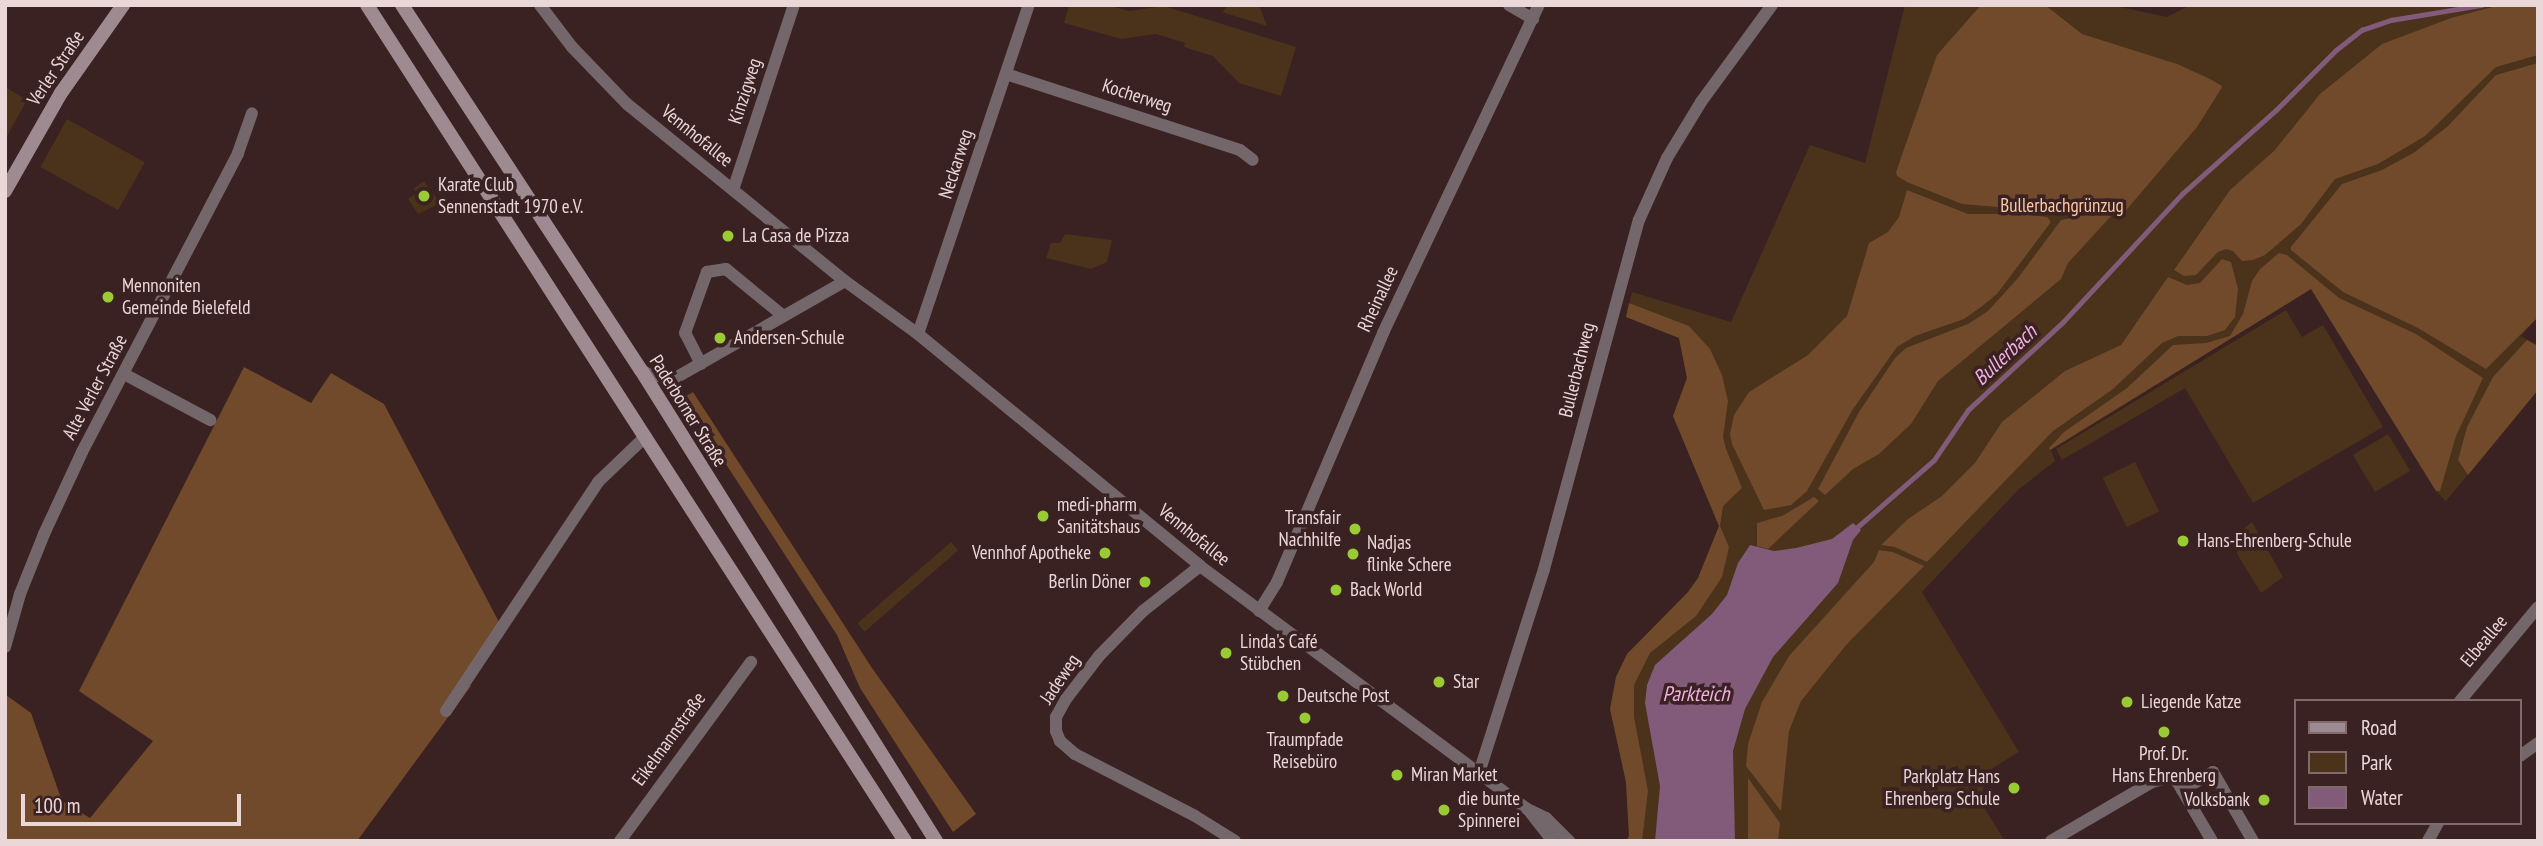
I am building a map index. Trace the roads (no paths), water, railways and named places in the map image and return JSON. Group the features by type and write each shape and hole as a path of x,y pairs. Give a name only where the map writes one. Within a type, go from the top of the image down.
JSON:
{"main road":[{"name":"Verler Straße","path":"5,191 61,93 123,5"},
{"path":"367,5 905,841"},
{"name":"Paderborner Straße","path":"402,5 640,370 936,841"}],"street":[{"name":"Vennhofallee","path":"540,5 572,47 627,104 845,281 918,334 1200,566 1527,809"},
{"name":"Kinzigweg","path":"733,190 794,5"},
{"name":"Neckarweg","path":"918,334 1029,5"},
{"path":"1509,5 1533,19"},
{"name":"Rheinallee","path":"1259,611 1277,582 1383,333 1539,5"},
{"name":"Bullerbachweg","path":"1479,773 1519,652 1639,220 1667,158 1701,102 1772,5"},
{"name":"Kocherweg","path":"1006,74 1240,150 1253,160"},
{"name":"Alte Verler Straße","path":"5,647 20,594 39,545 82,452 238,153 252,113"},
{"path":"701,363 685,333 707,272 726,269 782,315"},
{"path":"640,370 652,376 677,377 845,281"},
{"path":"124,374 210,420"},
{"path":"446,711 598,482 646,436"},
{"name":"Jadeweg","path":"1200,566 1143,611 1099,656 1066,699 1056,717 1056,731 1060,741 1075,754 1195,816 1235,841"},
{"name":"Elbeallee","path":"2461,699 2538,607"},
{"name":"Eikelmannstraße","path":"620,841 751,662"},
{"path":"2522,755 2538,743"},
{"path":"2182,790 2213,772 2253,841"},
{"path":"2051,841 2152,782 2174,779 2212,841"},
{"path":"1527,809 1553,841"},
{"path":"1527,809 1546,818 1569,841"},
{"path":"2428,841 2437,825"}],"water":[{"name":"Parkteich","path":"1853,523 1861,530 1853,540 1838,583 1773,657 1745,709 1733,751 1735,841 1655,841 1660,786 1645,703 1647,685 1655,665 1712,614 1727,595 1738,563 1750,545 1774,551 1796,548 1832,539"}],"waterway":[{"name":"Bullerbach","path":"1854,530 1934,460 1968,410 2063,322 2182,194 2276,110 2336,50 2362,30 2391,20 2482,5"}],"place":[{"name":"Karate Club Sennenstadt 1970 e.V.","path":"424,196"},
{"name":"La Casa de Pizza","path":"728,236"},
{"name":"Mennoniten Gemeinde Bielefeld","path":"108,297"},
{"name":"Andersen-Schule","path":"720,338"},
{"name":"medi-pharm Sanitätshaus","path":"1043,516"},
{"name":"Transfair Nachhilfe","path":"1355,529"},
{"name":"Hans-Ehrenberg-Schule","path":"2183,541"},
{"name":"Vennhof Apotheke","path":"1105,553"},
{"name":"Nadjas flinke Schere","path":"1353,554"},
{"name":"Berlin Döner","path":"1145,582"},
{"name":"Back World","path":"1336,590"},
{"name":"Linda's Café Stübchen","path":"1226,653"},
{"name":"Star","path":"1439,682"},
{"name":"Deutsche Post","path":"1283,696"},
{"name":"Liegende Katze","path":"2127,702"},
{"name":"Traumpfade Reisebüro","path":"1305,718"},
{"name":"Prof. Dr. Hans Ehrenberg","path":"2164,732"},
{"name":"Miran Market","path":"1397,775"},
{"name":"Parkplatz Hans Ehrenberg Schule","path":"2014,788"},
{"name":"Volksbank","path":"2264,800"},
{"name":"die bunte Spinnerei","path":"1444,810"}],"park label":[{"name":"Bullerbachgrünzug","path":"2062,206"}]}
